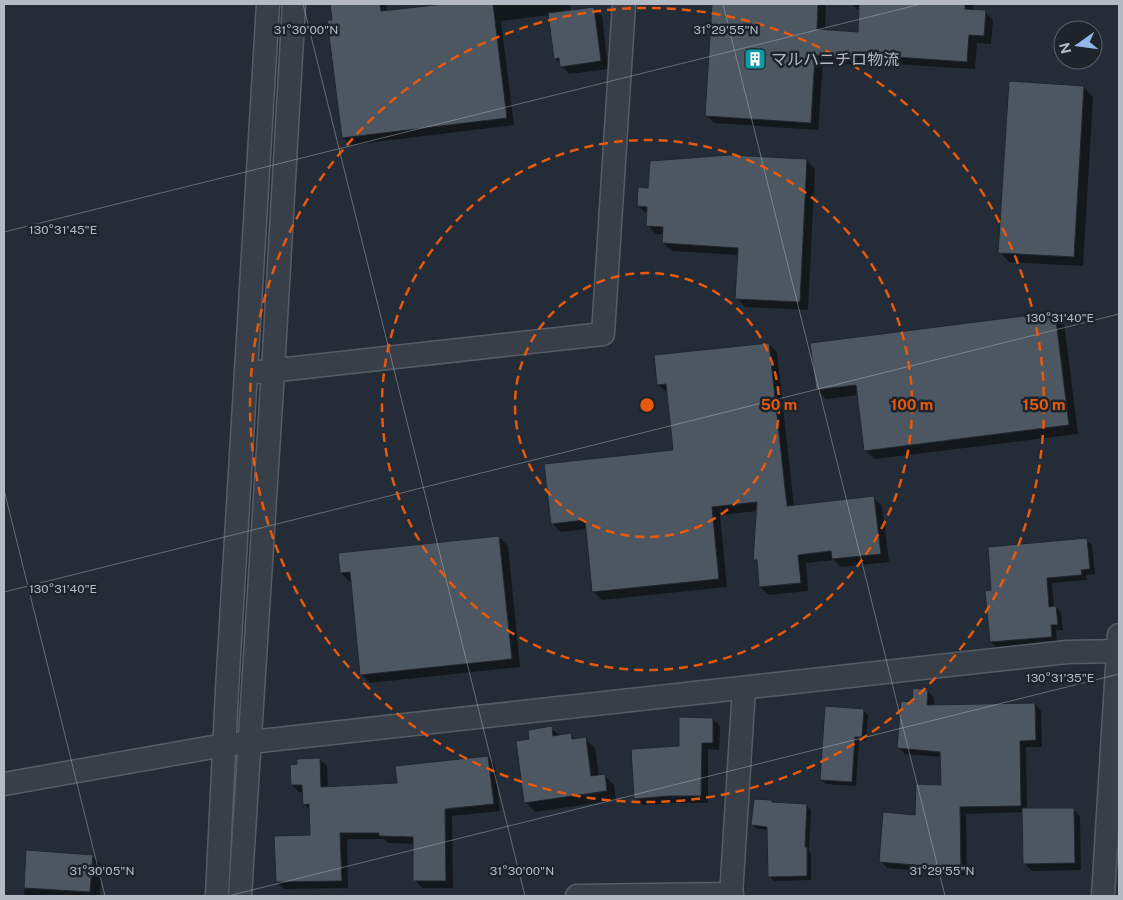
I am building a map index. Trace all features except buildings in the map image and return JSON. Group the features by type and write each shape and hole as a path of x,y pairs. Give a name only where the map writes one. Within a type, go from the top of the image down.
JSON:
{"street":[{"path":"217,896 224,745 268,4"},
{"path":"240,896 274,371 294,4"},
{"path":"247,374 603,334 624,4"},
{"path":"4,784 224,745 1119,646 1103,896"},
{"path":"578,896 732,895 744,688"}],"place":[{"name":"マルハニチロ物流","path":"755,59"}]}
